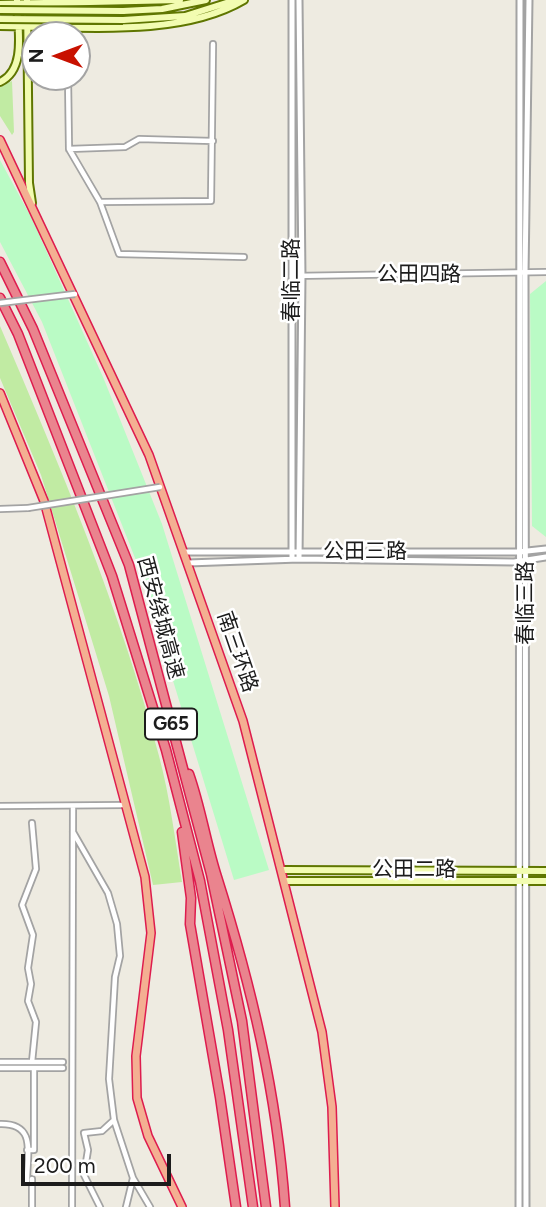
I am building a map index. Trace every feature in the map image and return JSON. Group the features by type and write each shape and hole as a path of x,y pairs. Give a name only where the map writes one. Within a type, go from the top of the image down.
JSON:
{"highway":[{"name":"南三环路","path":"0,140 149,455 243,721 322,1032 332,1107 335,1207"},
{"name":"西安绕城高速","path":"0,262 33,329 129,565 211,874 242,1021 266,1207"},
{"name":"西安绕城高速","path":"0,298 18,334 111,576 166,750 208,921 228,1030 253,1207"},
{"path":"0,393 44,501 145,877 151,933 136,1056 137,1098 148,1136 182,1207"},
{"path":"168,714 195,791 251,989 267,1063 285,1207"},
{"path":"166,750 184,842 191,898 190,923 236,1207"}],"main road":[{"path":"0,6 17,2 180,0"},
{"path":"0,6 123,11 162,9 206,0"},
{"path":"1,23 185,16 236,0"},
{"path":"91,25 165,24 203,18 244,0"},
{"path":"0,82 16,67 17,2"},
{"path":"27,2 27,21"},
{"path":"1,23 21,26"},
{"path":"28,91 29,183 32,203"},
{"name":"公田二路","path":"283,870 546,871"},
{"name":"公田二路","path":"285,881 546,881"}],"street":[{"name":"春临二路","path":"292,0 296,556"},
{"name":"春临二路","path":"296,556 302,276 299,0"},
{"name":"春临三路","path":"520,0 526,1207"},
{"name":"春临三路","path":"522,274 529,0"},
{"path":"100,202 211,201 213,44"},
{"path":"68,91 69,149 100,202 119,254 244,257"},
{"path":"69,149 125,147 139,139 213,141"},
{"name":"公田四路","path":"292,276 546,272"},
{"path":"0,303 75,294"},
{"path":"0,509 28,508 160,486"},
{"name":"公田三路","path":"188,563 296,556 522,552 546,549"},
{"name":"公田三路","path":"184,552 522,561 546,557"},
{"path":"0,806 127,804"},
{"path":"72,1207 73,806"},
{"path":"27,1150 34,1150 33,1065 36,1022 28,1001 31,984 28,968 33,935 22,905 36,869 32,823"},
{"path":"73,830 108,893 117,924 120,956 115,977 109,1079 114,1120 133,1178 150,1207"},
{"name":"春临三路","path":"519,1207 523,882"},
{"path":"0,1062 63,1065"},
{"path":"0,1068 33,1065"},
{"path":"100,1207 84,1175 88,1150 84,1133 102,1131 114,1120"},
{"path":"0,1124 18,1125 24,1130 33,1207"},
{"path":"125,1207 133,1178"}],"green space":[{"path":"12,81 12,135 0,116 0,87"},
{"path":"0,160 32,219 103,377 162,524 269,870 234,880 137,563 42,322 0,242"},
{"path":"546,281 546,537 532,526 530,294"},
{"path":"0,326 87,538 126,646 163,771 182,882 153,885 109,696 41,475 0,378"}]}
